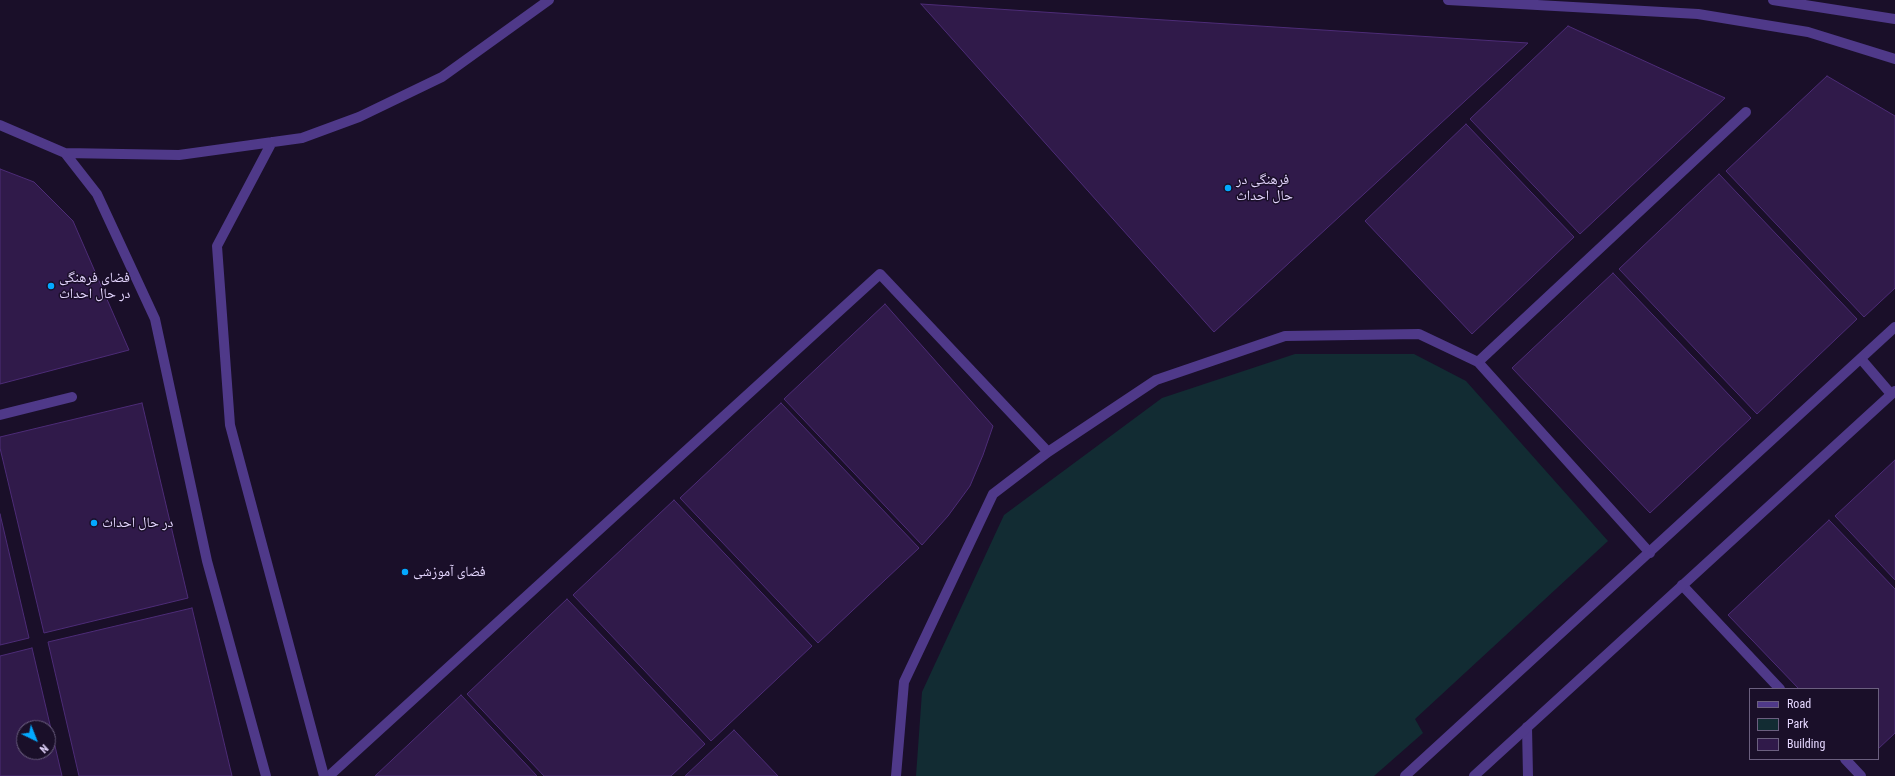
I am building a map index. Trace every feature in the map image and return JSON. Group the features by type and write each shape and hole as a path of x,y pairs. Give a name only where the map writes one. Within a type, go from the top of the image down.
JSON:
{"street":[{"path":"0,125 65,153 179,155 302,138 359,117 442,77 549,0"},
{"path":"1448,0 1698,14 1808,32 1895,59"},
{"path":"1617,0 1626,9"},
{"path":"1773,0 1895,19"},
{"path":"1478,362 1746,112"},
{"path":"272,142 217,246 230,425 324,776"},
{"path":"65,153 97,194 155,319 207,561 266,776"},
{"path":"329,776 880,274 1048,452"},
{"path":"1405,776 1895,327"},
{"path":"896,776 904,682 993,494 1048,452 1156,380 1285,336 1419,334 1478,362 1650,553"},
{"path":"1474,776 1893,393 1860,359"},
{"path":"0,415 72,397"},
{"path":"1682,585 1779,688"},
{"path":"1527,727 1528,776"},
{"path":"1846,760 1861,776"}],"green space":[{"path":"1295,354 1414,354 1466,381 1608,541 1415,719 1423,733 1374,776 916,776 922,692 1004,515 1162,398"}],"building":[{"name":"فرهنگی در حال احداث","path":"921,4 1149,19 1528,43 1214,332"},
{"path":"1568,26 1725,98 1580,234 1470,119"},
{"path":"1827,76 1895,116 1895,288 1864,317 1726,171"},
{"path":"1466,124 1574,237 1472,334 1365,221"},
{"name":"فضای فرهنگی در حال احداث","path":"0,169 34,182 73,221 129,350 0,384"},
{"path":"1719,174 1857,319 1757,414 1619,269"},
{"path":"1613,273 1751,418 1650,513 1512,368"},
{"path":"885,304 993,426 970,486 948,516 922,545 784,399"},
{"name":"در حال احداث","path":"142,403 188,598 44,633 0,448 0,437"},
{"path":"781,403 919,548 818,643 680,498"},
{"path":"1895,460 1895,580 1835,516"},
{"path":"674,500 812,646 711,741 573,595"},
{"path":"0,514 29,638 0,645"},
{"path":"1829,520 1895,589 1895,733 1879,748 1879,688 1798,688 1728,615"},
{"path":"567,599 705,744 671,776 544,776 467,694"},
{"path":"192,608 232,776 79,776 48,642"},
{"path":"32,648 49,720 16,720 16,760 56,760 56,750 62,776 0,776 0,656"},
{"path":"461,695 537,776 375,776"},
{"path":"734,730 778,776 685,776"}],"place":[{"name":"فرهنگی در حال احداث","path":"1228,188"},
{"name":"فضای فرهنگی در حال احداث","path":"51,286"},
{"name":"در حال احداث","path":"94,523"},
{"name":"فضای آموزشی","path":"405,572"}]}
